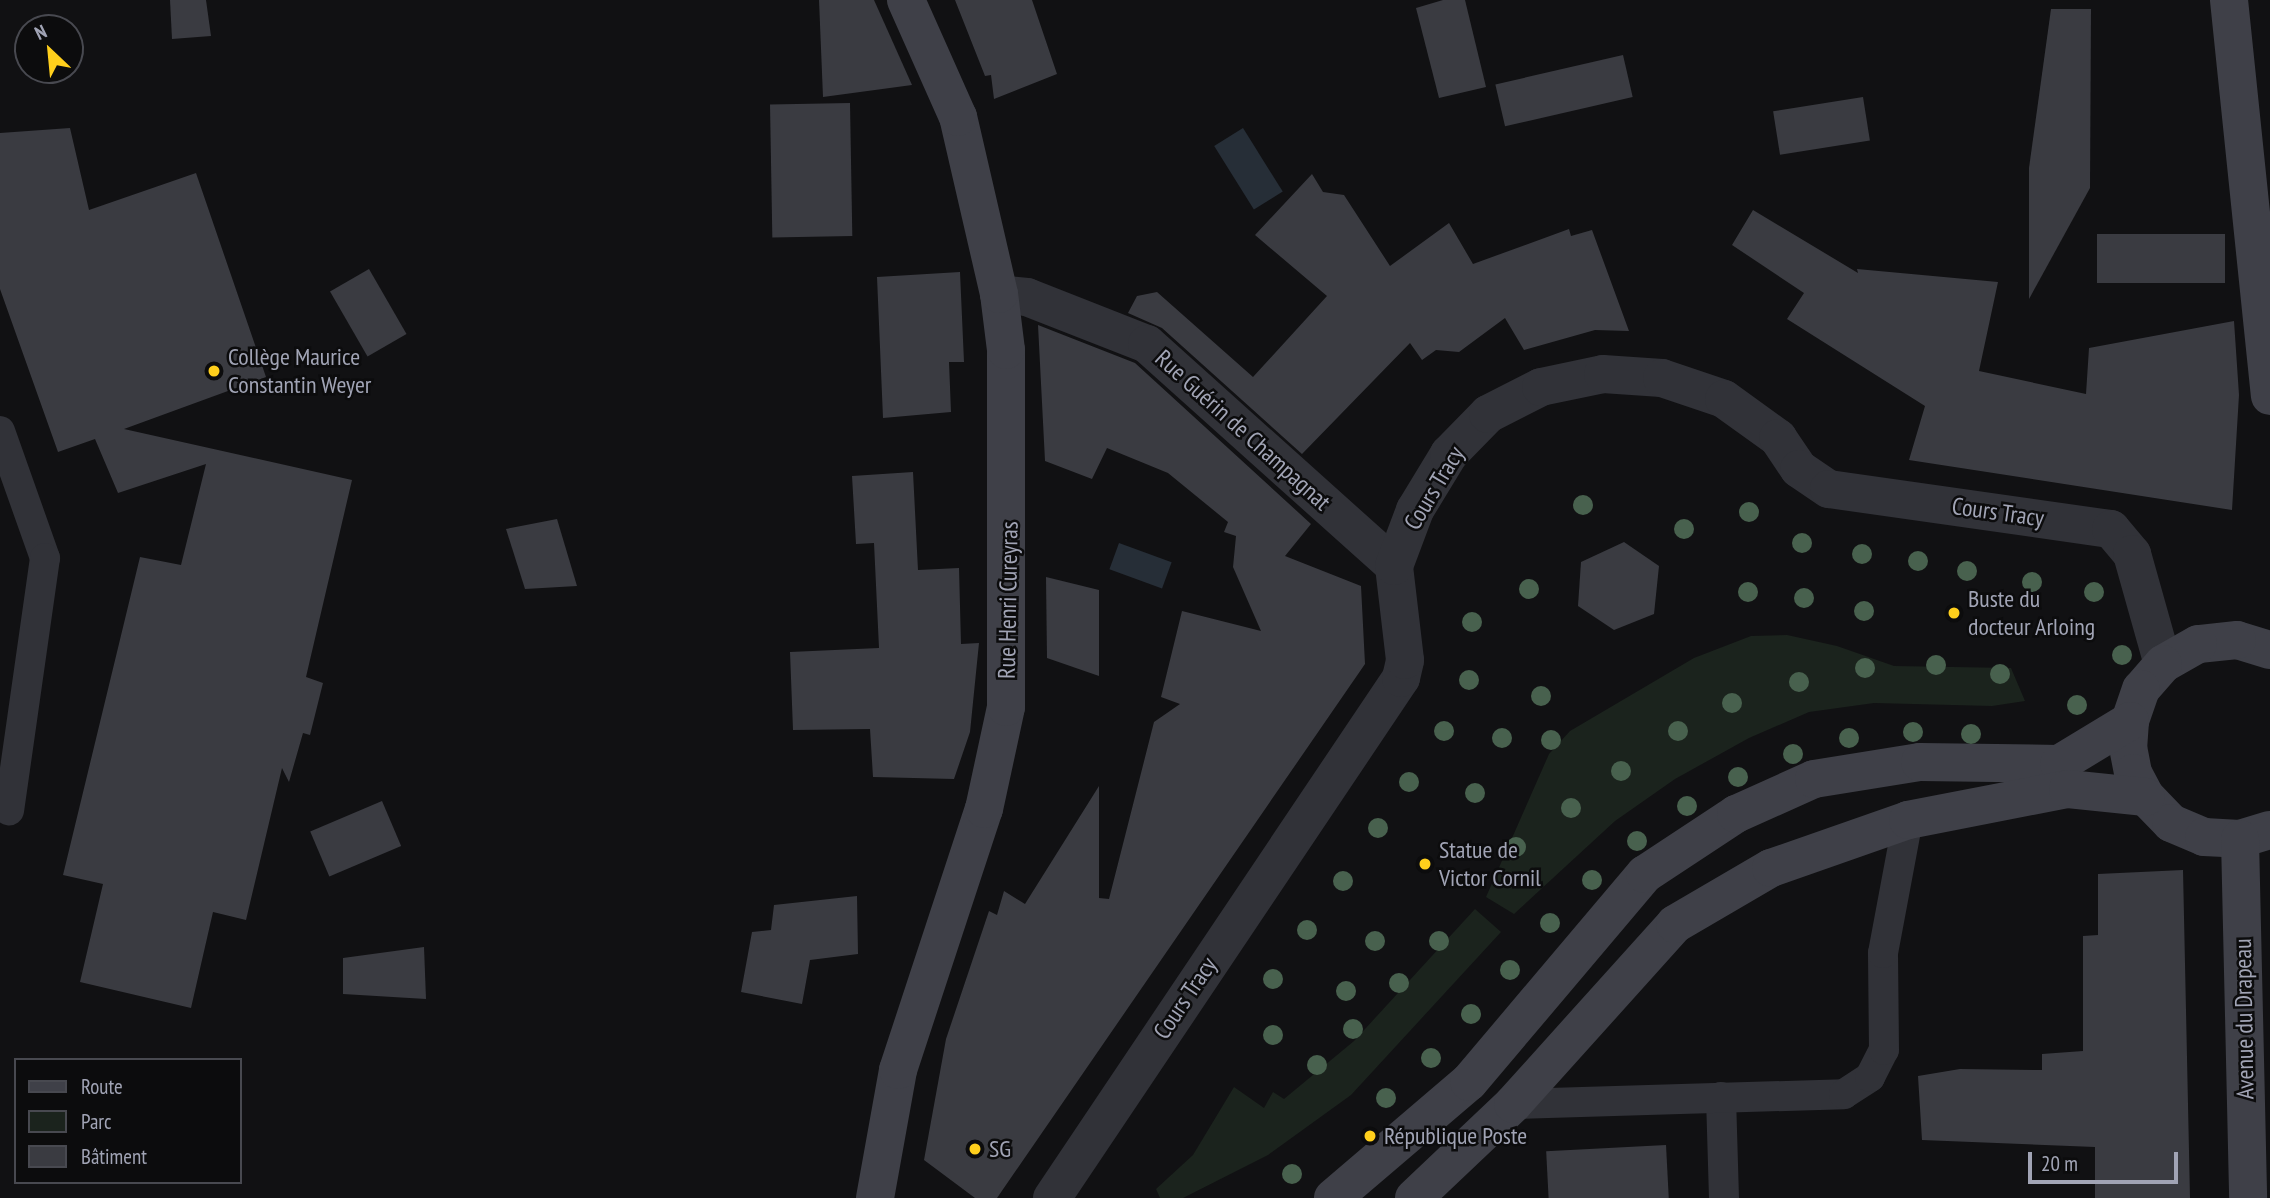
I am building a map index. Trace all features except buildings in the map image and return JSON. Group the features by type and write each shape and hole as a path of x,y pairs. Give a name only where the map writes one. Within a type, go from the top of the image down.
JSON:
{"main road":[{"name":"Rue Henri Cureyras","path":"875,1198 898,1070 984,809 1006,707 1006,350 999,294 958,117 906,0"},
{"path":"2229,0 2270,396"},
{"path":"2255,834 2204,837 2171,823 2146,797 2133,773 2128,747 2130,721 2141,690 2163,664 2198,644 2237,640 2270,650"},
{"path":"1333,1198 1469,1082 1645,874 1736,814 1814,779 1920,762 2059,764 2130,721"},
{"path":"1414,1198 1513,1104 1675,923 1771,868 1908,820 2068,789 2146,797"},
{"name":"Avenue du Drapeau","path":"2248,1198 2255,834"}],"street":[{"name":"Rue Guérin de Champagnat","path":"999,294 1027,297 1147,344 1394,566"},
{"name":"Cours Tracy","path":"1052,1198 1401,678 1405,660 1394,566 1415,510 1449,454 1488,414 1541,387 1603,374 1662,378 1724,400 1778,438 1799,469 1829,489 2111,529 2132,554 2163,664"}],"lane":[{"path":"0,431 45,558 9,810"},
{"path":"1513,1104 1844,1094 1870,1077 1884,1050 1883,953 1908,820"},
{"path":"1721,1097 1724,1198"}],"green space":[{"path":"1787,635 1837,646 1894,666 2011,668 2025,701 1992,706 1874,703 1809,712 1749,738 1675,779 1615,821 1514,914 1486,897 1549,754 1570,731 1694,658 1751,636"},
{"path":"1475,909 1501,932 1351,1095 1268,1155 1183,1198 1160,1198 1156,1189 1193,1155 1234,1087 1264,1108 1273,1092 1284,1099 1354,1041"}],"shaded area":[{"path":"1243,128 1283,192 1254,210 1214,146"},
{"path":"1119,543 1172,562 1162,588 1109,569"}],"place":[{"name":"Collège Maurice Constantin Weyer","path":"214,371"},
{"name":"Buste du docteur Arloing","path":"1954,613"},
{"name":"Statue de Victor Cornil","path":"1425,864"},
{"name":"République Poste","path":"1370,1136"},
{"name":"SG","path":"975,1149"}]}
